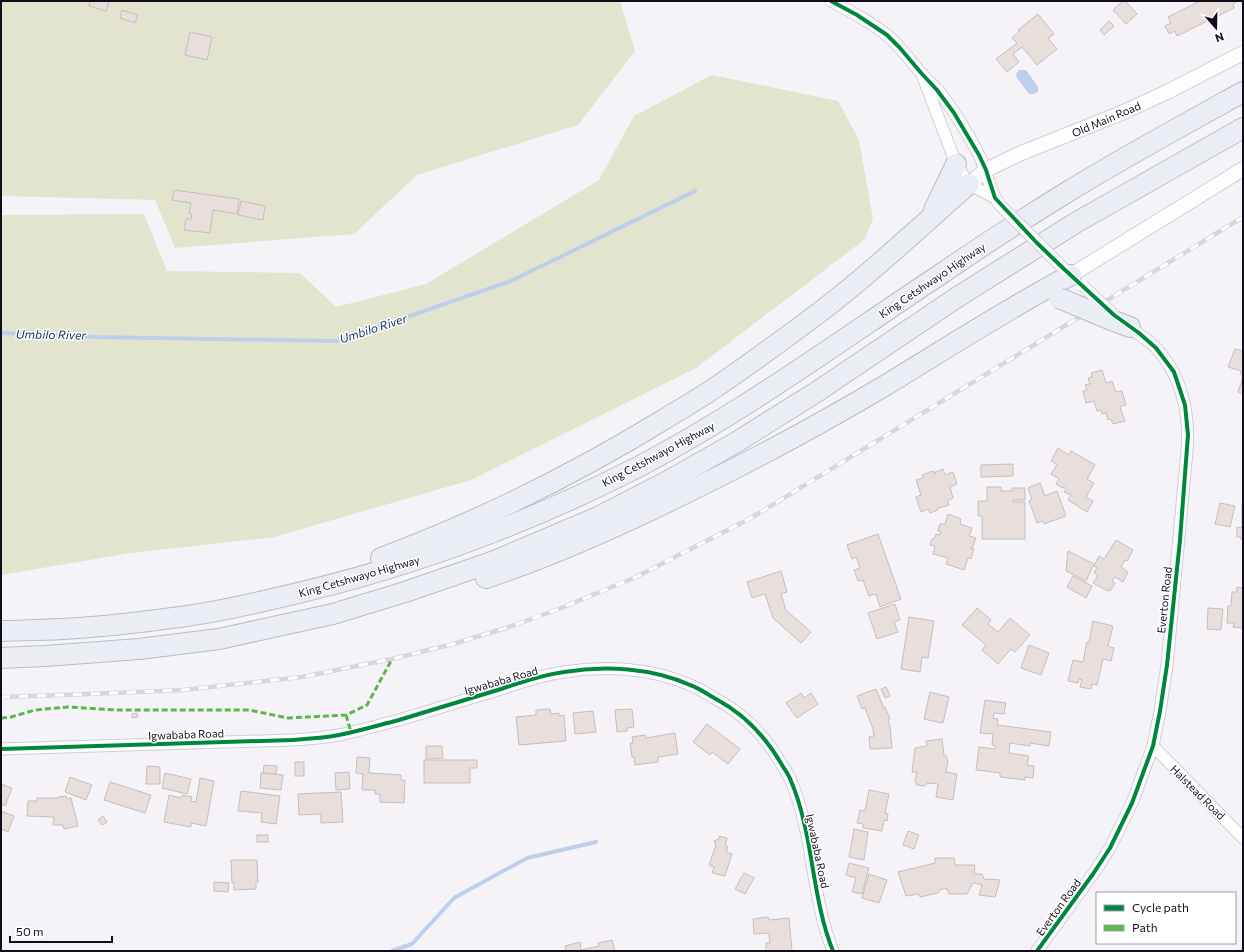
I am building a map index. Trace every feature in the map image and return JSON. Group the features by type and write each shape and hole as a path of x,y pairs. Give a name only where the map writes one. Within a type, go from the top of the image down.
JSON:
{"highway":[{"name":"King Cetshwayo Highway","path":"1,631 88,628 182,617 297,594 366,576 436,554 542,512 637,467 687,440 750,402 985,244 1070,190 1243,92"},
{"path":"1,658 139,649 211,640 333,614 412,590 492,562 598,517 668,481 775,419 956,298 1077,222 1243,128"},
{"path":"931,217 956,164"},
{"path":"297,594 326,578 424,542 503,507 558,480 626,442 713,389 809,320 884,259 969,184"},
{"path":"333,614 353,613 434,596 506,572 639,517 787,442 886,385 1031,296 1067,272"},
{"path":"1031,296 1049,296 1059,298 1119,321"}],"street":[{"path":"830,1 857,15 887,35 905,53 937,90 954,113 979,155 997,201"},
{"name":"Old Main Road","path":"969,184 986,170 1018,154 1124,112 1243,53"},
{"path":"922,74 956,164 969,184 997,201"},
{"path":"1067,272 1238,172"},
{"name":"Everton Road","path":"997,201 1067,272 1119,321 1154,346 1162,355 1174,372 1185,405 1188,435 1180,540 1167,665 1153,746 1132,803 1110,848 1037,951"},
{"name":"Igwababa Road","path":"1,749 292,740 338,735 400,720 529,680 563,672 624,669 669,677 690,685 729,706 761,733 777,756 791,780 800,807 823,920 833,951"},
{"name":"Halstead Road","path":"1153,746 1243,838"}],"green space":[{"path":"1,1 620,1 635,51 578,125 417,175 354,234 175,248 155,200 1,196"},
{"path":"712,75 838,101 859,140 873,219 864,240 696,368 471,480 274,537 131,553 1,575 1,215 144,214 167,271 300,273 336,307 426,284 599,180 634,116"}],"water":[{"path":"1019,70 1026,70 1038,87 1038,92 1029,94 1017,78 1016,74"}],"building":[{"path":"90,1 109,1 106,11 89,6"},
{"path":"1125,1 1137,14 1126,24 1113,10"},
{"path":"1200,1 1238,1 1233,4 1234,8 1177,36 1175,31 1169,34 1165,26 1171,23 1168,17"},
{"path":"122,10 138,15 135,23 120,18"},
{"path":"1038,14 1054,34 1048,38 1057,49 1037,65 1022,47 1013,54 1019,62 1007,72 996,59 1017,43 1012,38 1020,31 1018,30"},
{"path":"1109,21 1114,26 1104,35 1100,30"},
{"path":"190,32 212,37 207,60 185,55"},
{"path":"174,190 239,199 237,214 213,210 210,233 184,230 186,219 191,219 192,214 189,214 191,203 172,200"},
{"path":"241,201 265,206 263,220 238,215"},
{"path":"1235,349 1243,351 1243,376 1240,374 1241,371 1228,367"},
{"path":"1102,370 1106,383 1112,381 1116,392 1122,391 1126,405 1120,407 1125,421 1113,424 1111,419 1108,420 1106,413 1102,414 1101,410 1097,411 1094,401 1086,403 1083,391 1087,390 1085,385 1090,384 1088,378 1092,377 1091,373"},
{"path":"1243,377 1243,394 1238,392"},
{"path":"1058,448 1069,455 1071,451 1095,465 1087,479 1094,483 1086,497 1093,501 1087,512 1068,500 1071,495 1064,492 1066,488 1064,486 1063,488 1056,484 1059,479 1051,474 1057,464 1051,461"},
{"path":"1013,464 1013,476 981,477 981,465"},
{"path":"943,469 945,475 953,472 957,484 950,487 953,498 947,501 949,505 937,508 938,510 930,513 928,509 921,512 916,497 921,495 916,480 923,478 922,475 933,471 935,474 935,472"},
{"path":"1040,483 1045,496 1057,491 1066,516 1044,524 1043,521 1037,523 1029,501 1032,499 1028,488"},
{"path":"987,487 1001,487 1001,491 1012,491 1012,488 1025,488 1025,500 1013,500 1013,502 1025,502 1025,539 982,539 982,516 978,516 978,501 987,501"},
{"path":"1220,503 1235,506 1230,527 1215,524"},
{"path":"1242,503 1243,539 1241,539 1241,537 1237,537 1237,527 1242,528"},
{"path":"948,514 961,519 960,524 972,528 969,536 976,538 972,548 970,548 974,549 971,559 968,558 964,570 946,564 948,558 933,554 935,546 930,545 936,534 940,535 941,532 938,531 940,524 945,524"},
{"path":"878,534 901,599 880,607 876,594 869,596 863,580 858,581 854,570 860,568 856,557 852,559 847,545"},
{"path":"1116,540 1133,550 1127,561 1125,560 1121,567 1128,572 1123,582 1115,577 1112,581 1115,583 1110,591 1108,591 1093,583 1098,575 1094,573 1097,568 1094,566 1099,556 1104,559"},
{"path":"1068,551 1094,564 1086,581 1066,571"},
{"path":"781,571 787,592 781,594 786,610 811,632 801,643 773,618 765,594 752,598 747,582"},
{"path":"1073,576 1092,586 1086,598 1067,587"},
{"path":"1237,587 1243,588 1243,628 1233,627 1234,623 1227,623 1228,606 1231,606 1232,592 1237,592"},
{"path":"895,604 900,620 894,622 898,632 877,639 868,613"},
{"path":"977,608 991,620 988,624 998,632 1010,618 1030,635 1015,652 1011,649 998,664 982,650 986,645 962,625"},
{"path":"1208,608 1223,609 1221,630 1207,629"},
{"path":"909,617 934,621 928,658 922,657 920,672 901,669"},
{"path":"1093,621 1113,626 1108,646 1114,648 1111,661 1103,659 1097,685 1092,684 1091,689 1080,687 1082,680 1079,679 1078,683 1068,681 1073,660 1083,662"},
{"path":"1029,645 1049,653 1041,675 1021,668"},
{"path":"886,687 890,696 885,698 881,689"},
{"path":"876,689 890,719 888,720 892,748 870,749 869,737 874,736 873,729 865,708 862,709 857,696"},
{"path":"930,692 949,697 943,723 924,719"},
{"path":"801,693 804,698 811,693 818,704 797,718 786,703"},
{"path":"985,700 1006,703 1004,714 994,713 993,718 998,719 997,725 1051,732 1049,746 1030,743 1030,746 1010,743 1009,753 1029,756 1027,765 1034,766 1033,778 1025,777 1025,780 1000,777 1000,773 976,770 979,747 995,749 996,746 992,745 993,734 980,733"},
{"path":"550,709 551,714 559,713 559,716 564,715 566,741 519,745 516,717 536,715 536,710"},
{"path":"632,709 634,727 627,728 627,731 617,732 615,710"},
{"path":"593,711 596,732 575,734 573,713"},
{"path":"137,713 138,717 132,718 132,714"},
{"path":"707,724 740,749 728,764 712,752 710,755 693,742"},
{"path":"675,733 678,754 658,757 658,762 635,765 630,743 633,743 632,737 645,735 646,738"},
{"path":"942,739 944,755 948,761 946,772 957,774 953,800 936,797 938,784 928,783 924,786 917,785 915,781 917,772 912,772 915,748 927,746 926,741"},
{"path":"426,746 442,746 443,758 426,759"},
{"path":"357,757 370,758 369,773 401,775 401,780 405,780 404,803 380,802 380,794 375,794 375,790 362,790 363,774 356,773"},
{"path":"424,760 477,760 477,768 470,768 470,783 424,783"},
{"path":"295,762 304,762 304,776 295,776"},
{"path":"264,765 277,766 276,774 263,773"},
{"path":"147,766 160,767 160,784 146,784"},
{"path":"349,772 350,789 336,790 335,773"},
{"path":"165,773 191,779 187,794 162,788"},
{"path":"261,773 283,775 281,790 260,788"},
{"path":"70,777 92,785 86,800 65,792"},
{"path":"200,778 214,781 206,826 191,823 191,827 164,822 169,795 181,798 182,795 192,797 191,801 196,802"},
{"path":"110,782 151,795 145,813 104,800"},
{"path":"1,784 12,788 5,806 1,804"},
{"path":"869,790 889,794 885,813 888,814 887,821 884,820 882,831 863,828 863,824 857,823 860,810 865,811"},
{"path":"241,791 280,796 276,824 261,822 262,813 238,811"},
{"path":"341,792 343,822 321,823 321,814 299,815 298,794"},
{"path":"66,796 67,799 71,798 78,826 64,829 63,825 53,825 54,817 27,816 28,801 37,801 37,798 58,798"},
{"path":"1,811 14,816 8,832 1,829"},
{"path":"103,816 107,822 102,825 98,820"},
{"path":"854,829 868,832 864,860 849,857"},
{"path":"908,831 919,835 914,849 903,845"},
{"path":"257,835 268,835 268,842 257,842"},
{"path":"719,836 727,838 725,846 728,846 726,852 732,854 725,876 712,873 714,867 709,865 716,845 714,841 719,839"},
{"path":"935,858 954,858 955,865 975,865 974,874 982,874 984,879 1000,880 995,897 979,895 982,885 973,883 967,894 949,894 947,889 941,889 938,893 920,897 919,894 906,896 898,872 935,863"},
{"path":"231,860 257,860 258,882 256,882 256,889 234,890 234,883 232,883"},
{"path":"849,863 869,868 862,894 852,892 856,878 846,875"},
{"path":"744,873 754,878 745,894 735,889"},
{"path":"869,874 887,880 879,903 862,898"},
{"path":"214,882 229,883 228,892 214,891"},
{"path":"768,917 769,920 789,918 792,951 766,951 766,943 770,943 769,933 754,934 753,919"},
{"path":"612,940 615,951 566,951 565,946 580,942 581,950 599,946 598,943"}],"waterway":[{"name":"Umbilo River","path":"1,333 97,337 337,341 511,281 695,191"},
{"path":"392,951 412,944 454,898 527,858 596,842"}],"railway":[{"path":"1,697 183,690 302,677 392,659 453,644 509,627 559,609 636,577 751,518 1243,217"}],"marked path":[{"path":"1,718 11,717 35,710 68,707 116,710 249,710 288,718 346,715 367,705 392,659"},
{"path":"346,715 351,732"}],"cycle path":[{"path":"831,1 857,15 887,35 937,90 954,113 979,155 986,170 995,198 1037,243 1064,269 1114,315 1139,333 1156,348 1174,372 1185,405 1188,435 1180,540 1167,665 1153,746 1132,803 1110,848 1037,951"},
{"path":"1,749 321,738 399,720 524,681 556,673 580,670 612,669 660,675 700,689 726,705 754,727 776,755 789,777 799,802 809,844 820,909 833,951"}]}
